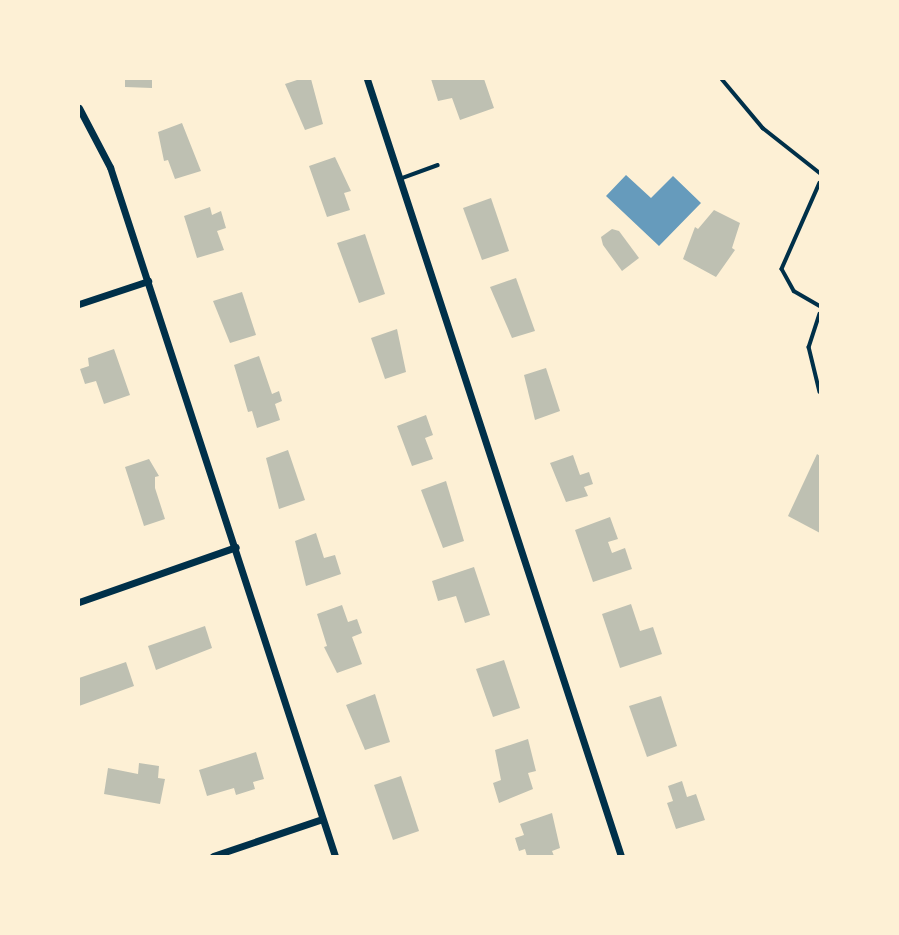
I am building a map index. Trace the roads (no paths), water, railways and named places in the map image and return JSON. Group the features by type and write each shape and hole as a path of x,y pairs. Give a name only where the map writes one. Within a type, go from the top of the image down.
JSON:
{"street":[{"path":"367,79 621,856"},
{"path":"79,108 110,167 335,856"},
{"path":"79,304 148,281"},
{"path":"79,602 236,547"},
{"path":"213,856 322,819"}],"lane":[{"path":"722,79 763,128 820,173"},
{"path":"400,179 438,165"},
{"path":"820,183 782,269 794,291 820,306"},
{"path":"820,314 809,347 820,391"}],"water":[{"path":"626,175 651,198 673,176 701,203 659,246 606,196"}]}
